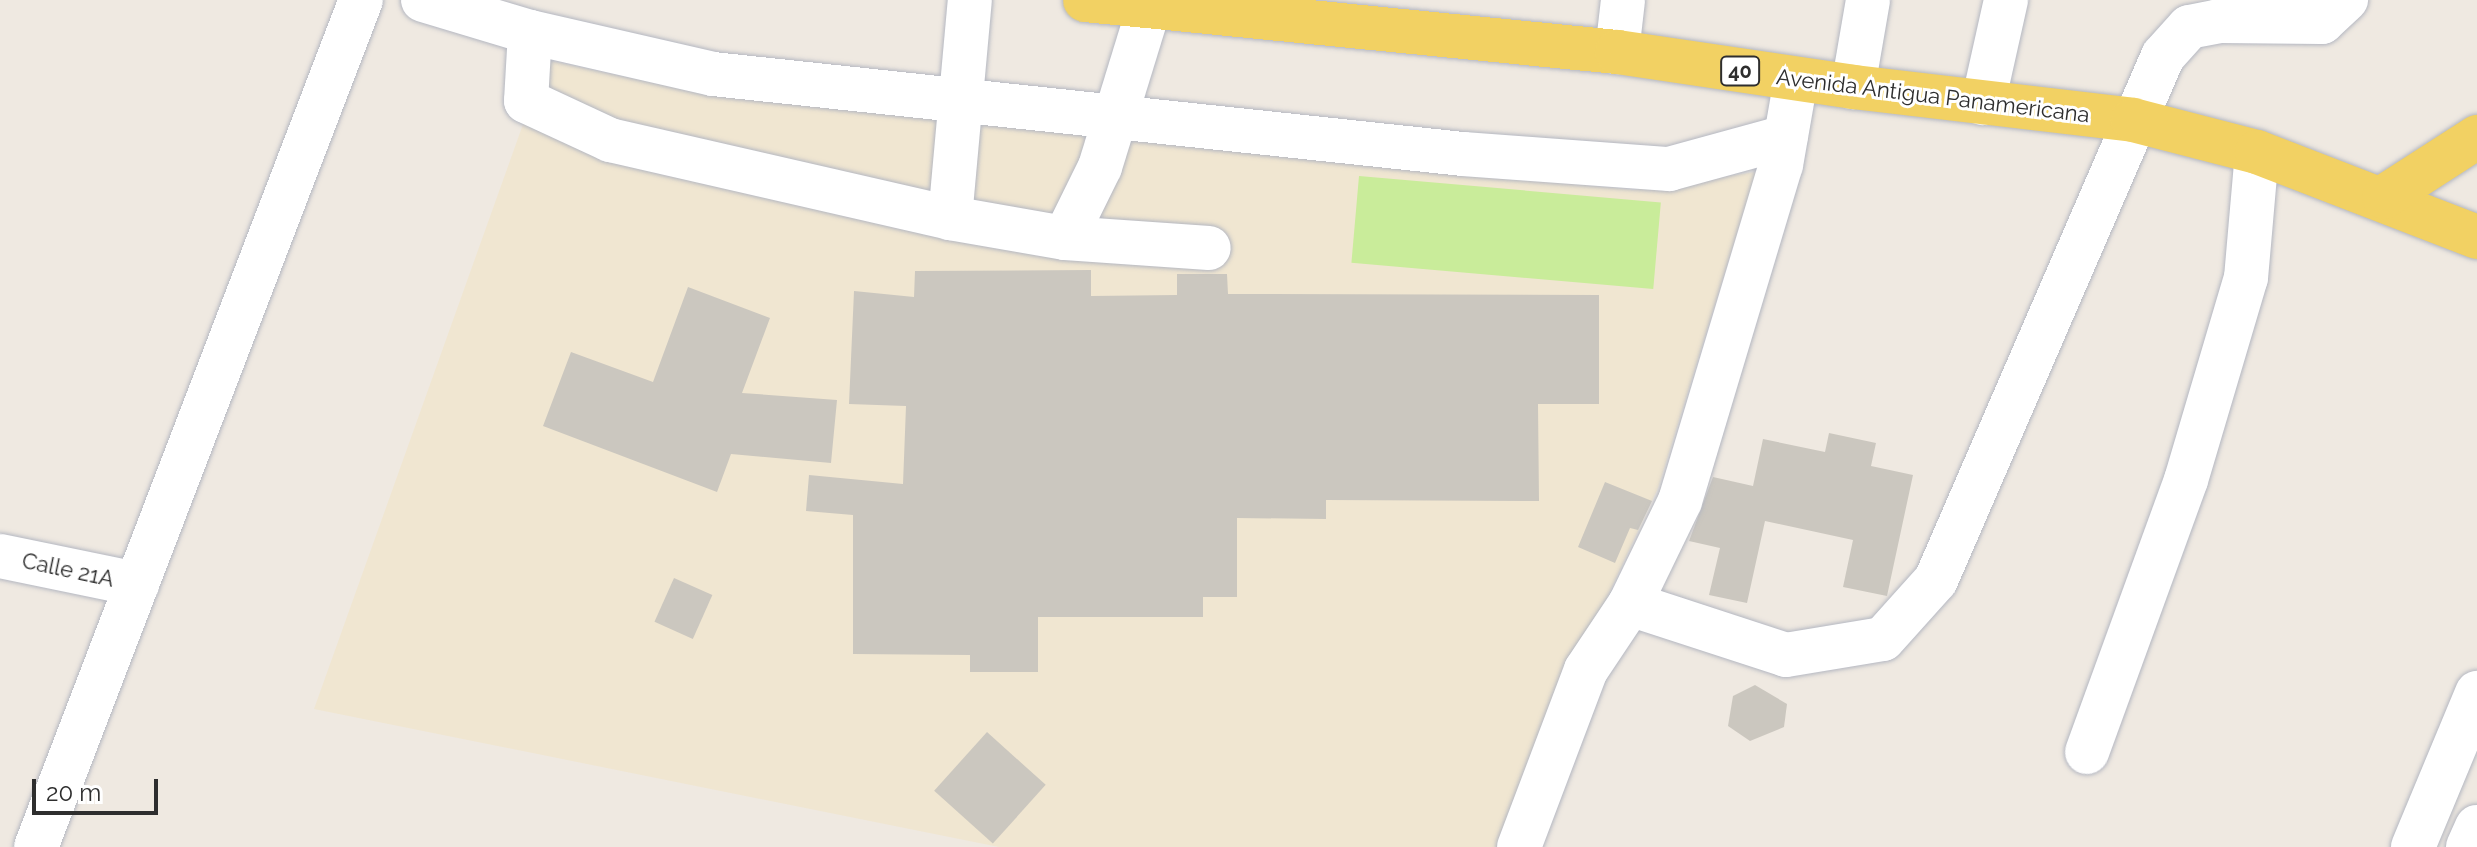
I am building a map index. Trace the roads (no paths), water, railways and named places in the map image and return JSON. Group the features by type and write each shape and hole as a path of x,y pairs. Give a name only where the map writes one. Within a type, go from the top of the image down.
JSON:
{"main road":[{"name":"Avenida Antigua Panamericana","path":"1085,0 1617,52 1853,87 2133,120 2257,152 2384,197 2477,237"},
{"path":"2384,197 2477,137"}],"street":[{"path":"36,847 361,0"},
{"path":"423,0 530,32 713,74 1119,113 1632,170 1669,169 1786,137"},
{"path":"950,218 970,0"},
{"path":"1617,52 1623,0"},
{"path":"1853,87 1868,0"},
{"path":"1983,103 2006,0"},
{"path":"1630,604 1786,655 1883,639 1936,580 2163,56 2189,27 2219,21 2322,22 2346,0"},
{"path":"1065,238 1100,167 1149,8"},
{"path":"530,32 526,101 610,140 950,218 1065,238 1209,248"},
{"path":"1519,847 1586,670 1630,604 1680,501 1786,137 1796,79"},
{"path":"2087,752 2186,480 2246,278 2257,152"},
{"name":"Calle 21A","path":"0,556 137,584"},
{"path":"2413,847 2477,693"},
{"path":"2468,847 2477,827"}]}
